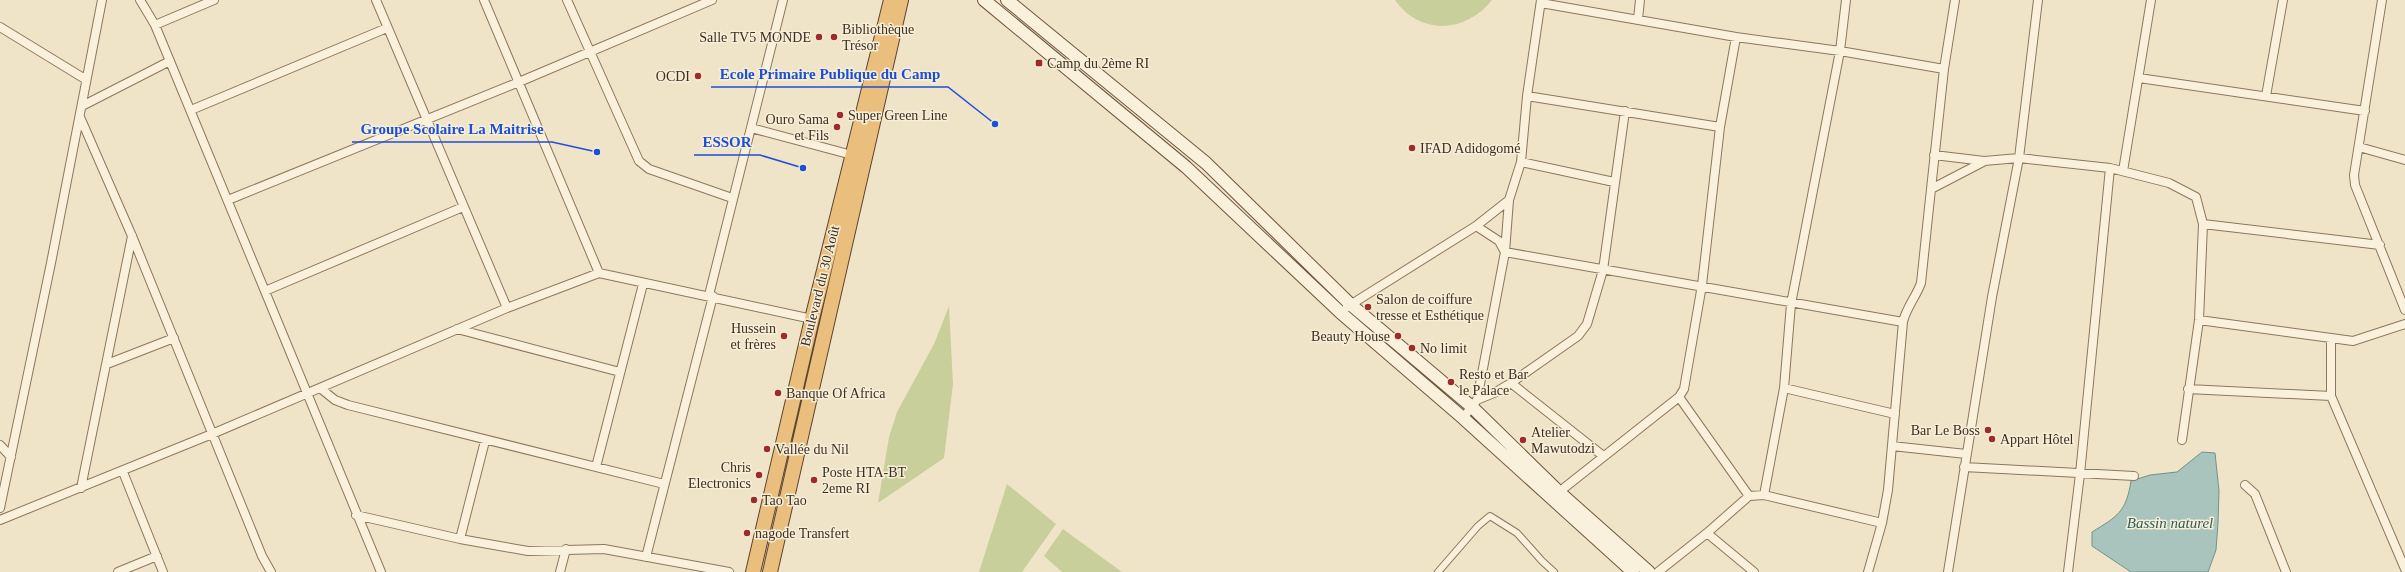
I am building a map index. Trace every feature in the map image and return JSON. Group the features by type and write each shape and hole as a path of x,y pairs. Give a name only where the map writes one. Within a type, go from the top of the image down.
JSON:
{"highway":[{"name":"Boulevard du 30 Août","path":"753,572 812,319 891,0"},
{"name":"Boulevard du 30 Août","path":"770,572 845,238 901,0"},
{"path":"763,527 780,532"}],"main road":[{"path":"984,0 1186,167 1341,313 1463,418 1633,572"},
{"path":"1007,0 1206,163 1350,304 1475,403 1559,492 1649,572"}],"street":[{"path":"0,508 80,117 85,79 102,0"},
{"path":"140,0 155,25 191,110 356,515 381,572"},
{"path":"155,25 214,0"},
{"path":"376,0 507,308"},
{"path":"484,0 599,273"},
{"path":"567,0 589,52 643,166 732,198"},
{"path":"228,200 519,82 712,0"},
{"path":"646,557 711,296 732,198 783,0"},
{"path":"1638,19 1640,0"},
{"path":"1764,495 1784,388 1791,304 1840,51 1846,0"},
{"path":"1868,572 1882,523 1892,446 1903,322 1905,312 1916,296 1921,283 1944,69 1955,0"},
{"path":"1948,572 1992,297 2019,158 2038,0"},
{"path":"2123,172 2152,0"},
{"path":"2266,96 2283,0"},
{"path":"2382,0 2359,147 2354,163 2355,185 2405,310"},
{"path":"1475,403 1505,252 1509,200 1521,162 1527,96 1541,1 1736,37 1840,51 1944,69"},
{"path":"0,27 85,79"},
{"path":"191,110 387,28"},
{"path":"1559,492 1602,455 1679,397 1684,389 1702,285 1720,127 1736,37"},
{"path":"82,106 170,61"},
{"path":"2139,78 2365,111"},
{"path":"1527,96 1720,127"},
{"path":"1463,418 1475,403 1511,383 1584,331 1603,270 1614,182 1625,112"},
{"path":"80,117 132,236 212,434 271,572"},
{"path":"751,128 852,155"},
{"path":"2359,147 2405,160"},
{"path":"1934,155 1984,161 2019,158 2110,168 2169,183 2196,197 2202,224 2199,320 2188,389 2182,440"},
{"path":"1931,189 1984,161"},
{"path":"1521,162 1614,182"},
{"path":"2068,572 2080,474 2110,168"},
{"path":"1341,313 1350,304 1476,226 1509,200"},
{"path":"266,291 463,207"},
{"path":"2202,224 2380,245"},
{"path":"1476,226 1499,241 1505,252"},
{"path":"81,488 132,236"},
{"path":"1505,252 1603,270 1702,285 1791,304 1903,322"},
{"path":"0,520 123,472 456,329 599,273 643,284 711,296 812,319"},
{"path":"596,467 643,284"},
{"path":"2199,320 2353,341 2405,324"},
{"path":"456,329 620,372"},
{"path":"107,364 174,338"},
{"path":"2330,339 2331,396 2405,569"},
{"path":"1511,383 1602,455"},
{"path":"320,388 335,400 348,405 485,441 664,484"},
{"path":"1784,388 1895,414"},
{"path":"2188,389 2331,396"},
{"path":"1679,397 1750,496"},
{"path":"460,539 485,441"},
{"path":"0,445 11,457"},
{"path":"1892,446 1966,454"},
{"path":"1964,467 2134,476"},
{"path":"123,472 163,572"},
{"path":"2245,485 2255,494 2286,572"},
{"path":"1658,572 1750,496 1764,495 1882,523"},
{"path":"356,515 460,539 528,551 566,549 604,550 729,572"},
{"path":"1438,572 1478,526 1490,516 1517,532 1542,561 1554,572"},
{"path":"1707,533 1754,572"},
{"path":"560,572 566,549"},
{"path":"118,572 156,556"}],"green space":[{"path":"1395,0 1492,0 1481,11 1469,19 1456,24 1443,26 1430,25 1417,20 1405,12"},
{"path":"949,306 953,384 944,458 878,503 889,437 897,412 934,344"},
{"path":"1007,484 1056,524 1022,572 979,572"},
{"path":"1063,529 1122,572 1062,572 1044,556"}],"water":[{"name":"Bassin naturel","path":"2202,452 2215,453 2219,491 2216,550 2208,572 2131,572 2092,546 2092,532 2108,522 2123,507 2131,481 2150,475 2177,472"}],"place":[{"name":"Salle TV5 MONDE","path":"819,37"},
{"name":"Bibliothèque Trésor","path":"834,37"},
{"name":"Camp du 2ème RI","path":"1039,63"},
{"name":"OCDI","path":"698,76"},
{"name":"Super Green Line","path":"840,115"},
{"name":"Ecole Primaire Publique du Camp","path":"995,124"},
{"name":"Ouro Sama et Fils","path":"837,127"},
{"name":"IFAD Adidogomé","path":"1412,148"},
{"name":"Groupe Scolaire La Maitrise","path":"597,152"},
{"name":"ESSOR","path":"803,168"},
{"name":"Salon de coiffure tresse et Esthétique","path":"1368,307"},
{"name":"Hussein et frères","path":"784,336"},
{"name":"Beauty House","path":"1398,336"},
{"name":"No limit","path":"1412,348"},
{"name":"Resto et Bar le Palace","path":"1451,382"},
{"name":"Banque Of Africa","path":"778,393"},
{"name":"Bar Le Boss","path":"1988,430"},
{"name":"Appart Hôtel","path":"1992,439"},
{"name":"Atelier Mawutodzi","path":"1523,440"},
{"name":"Vallée du Nil","path":"767,449"},
{"name":"Chris Electronics","path":"759,475"},
{"name":"Poste HTA-BT 2eme RI","path":"814,480"},
{"name":"Tao Tao","path":"754,500"},
{"name":"nagode Transfert","path":"747,533"}]}
